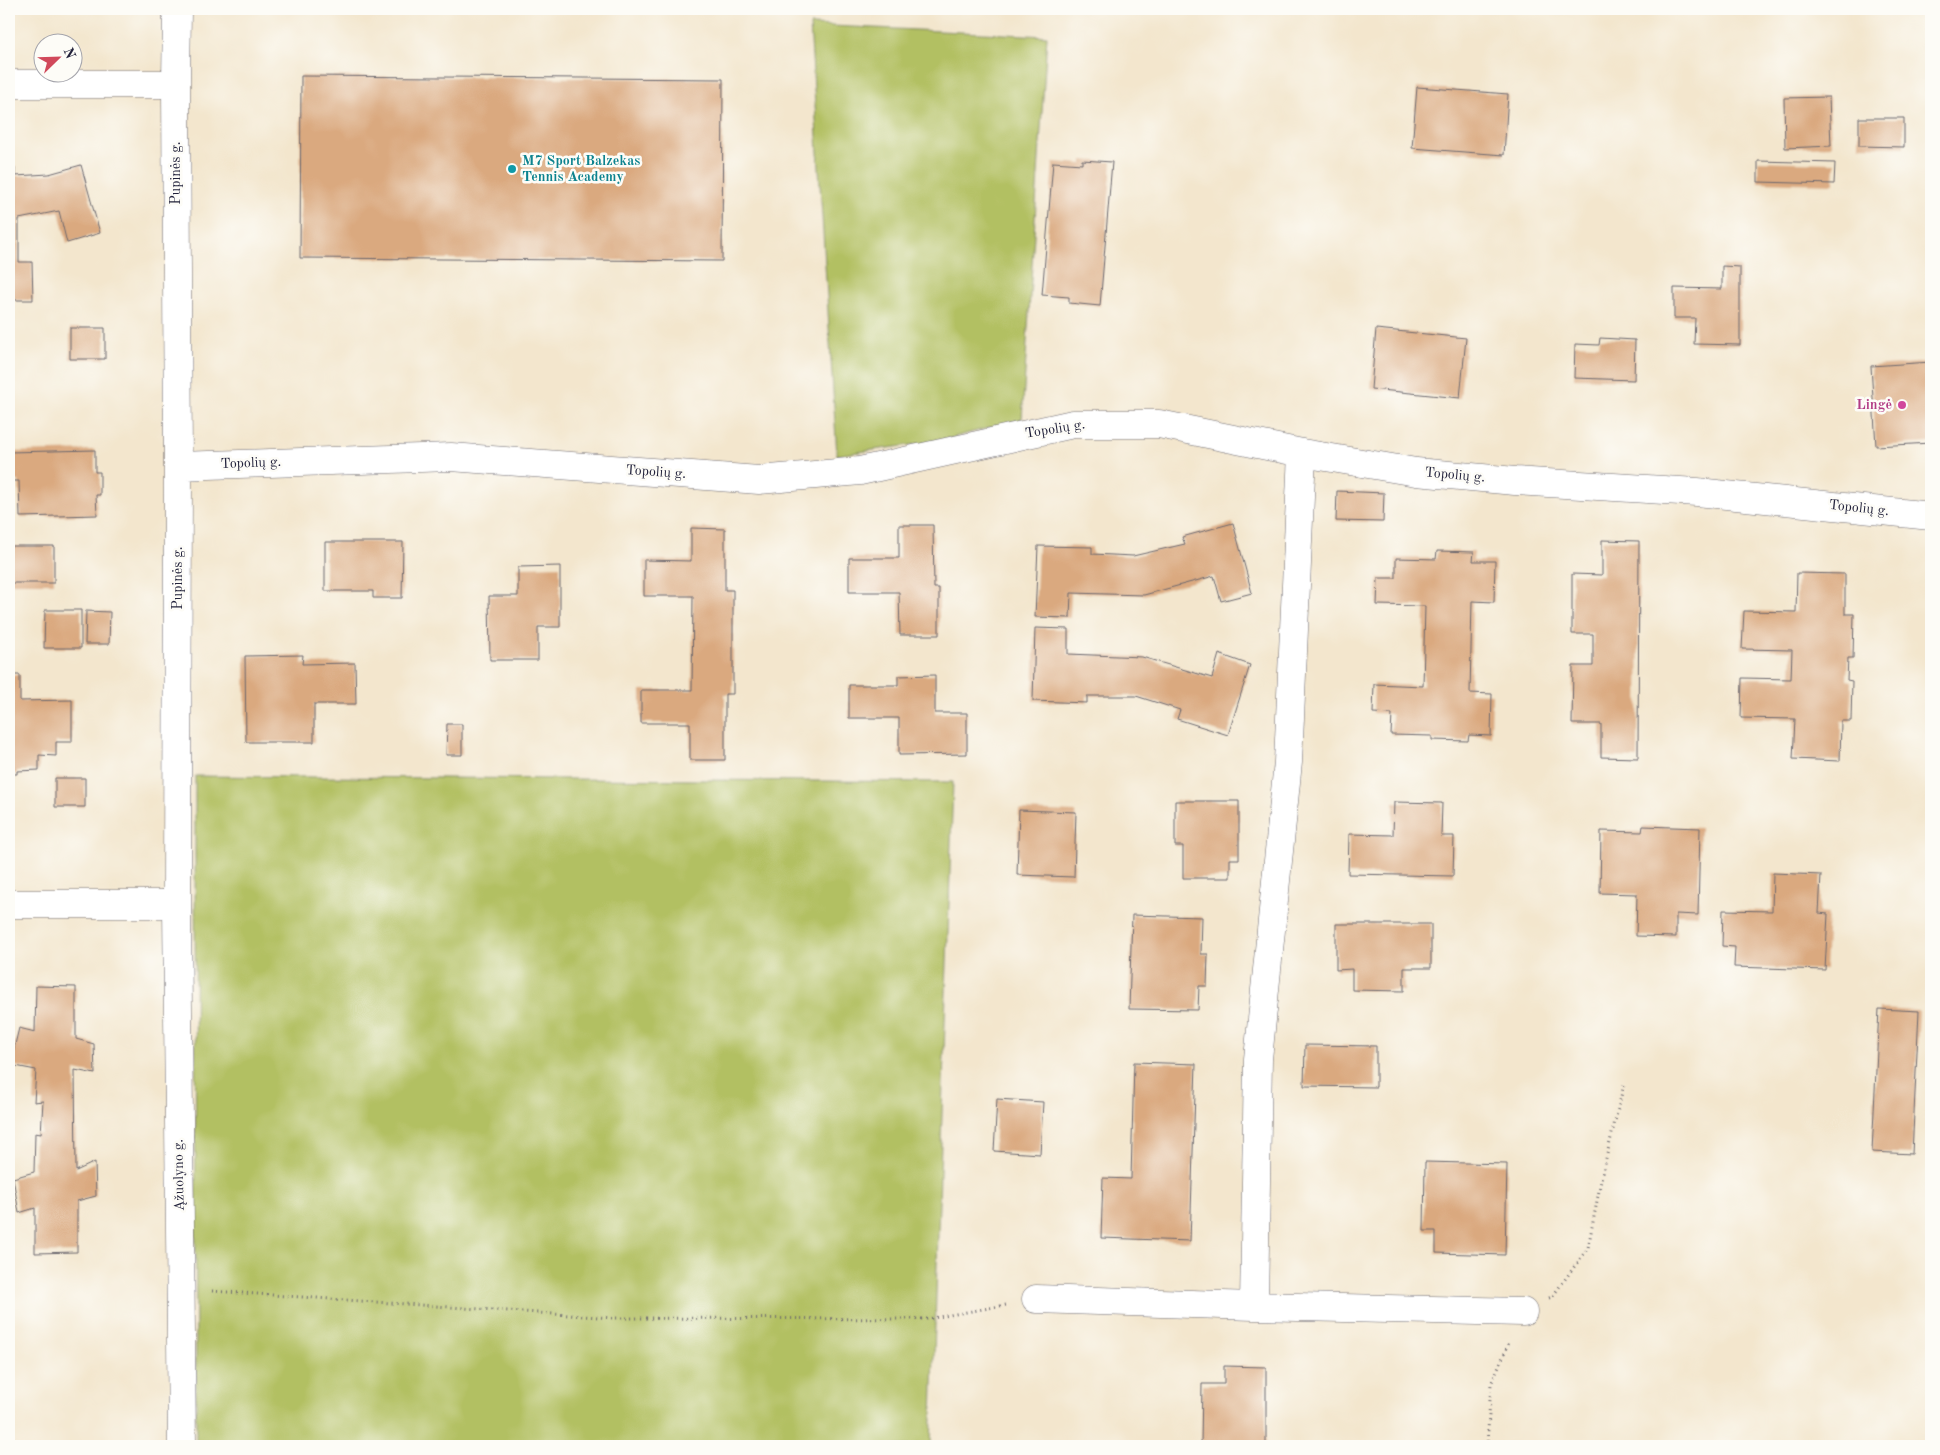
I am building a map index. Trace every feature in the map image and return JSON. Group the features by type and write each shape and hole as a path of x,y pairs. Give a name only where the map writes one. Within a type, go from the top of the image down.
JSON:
{"street":[{"name":"Pupinės g.","path":"177,904 178,466 176,84 178,9"},
{"path":"9,84 176,84"},
{"name":"Topolių g.","path":"178,466 451,457 759,480 860,472 975,444 1074,424 1159,424 1416,472 1515,481 1697,492 1931,516"},
{"path":"1254,1306 1258,1059 1288,762 1302,452"},
{"path":"9,904 177,904"},
{"name":"Ąžuolyno g.","path":"177,904 182,1446"},
{"path":"1036,1300 1523,1312"}],"path":[{"path":"1487,1446 1491,1384 1523,1312 1552,1296 1588,1248 1602,1175 1624,1084"},
{"path":"180,1289 613,1318 927,1319 1036,1300"}],"green space":[{"path":"810,25 1047,36 1022,419 940,441 837,455"},
{"path":"195,776 953,782 931,1446 196,1446"}],"building":[{"name":"M7 Sport Balzekas Tennis Academy","path":"301,76 723,79 722,261 300,258"},
{"path":"1417,87 1508,94 1504,155 1412,148"},
{"path":"1829,97 1831,146 1785,148 1784,98"},
{"path":"1859,118 1904,118 1904,147 1859,146"},
{"path":"1082,160 1112,162 1100,306 1069,303 1069,297 1042,295 1053,162 1082,164"},
{"path":"1758,161 1835,163 1834,184 1758,182"},
{"path":"81,165 100,233 67,243 59,211 19,219 19,262 32,262 33,300 9,300 9,167 15,167 15,176 49,174"},
{"path":"1722,266 1740,267 1740,345 1694,344 1695,318 1674,318 1674,288 1722,289"},
{"path":"70,328 105,328 105,359 70,359"},
{"path":"1376,329 1466,338 1460,398 1371,389"},
{"path":"1600,338 1635,340 1634,380 1574,378 1575,344 1599,345"},
{"name":"Lingė","path":"1931,362 1931,443 1876,446 1871,366"},
{"path":"95,450 95,472 100,472 100,495 96,495 97,515 20,517 19,481 9,481 9,452"},
{"path":"1337,491 1384,493 1383,522 1336,521"},
{"path":"1233,523 1252,593 1221,601 1214,576 1144,595 1071,593 1070,618 1035,617 1038,546 1092,547 1092,554 1133,556 1185,544 1182,537"},
{"path":"899,525 933,525 934,588 939,588 939,635 900,635 899,592 849,592 849,558 899,558"},
{"path":"691,528 725,529 725,590 733,590 733,694 725,694 725,760 690,760 690,723 641,723 641,690 692,690 693,596 644,596 644,560 691,561"},
{"path":"1602,540 1639,541 1638,758 1601,757 1601,724 1572,724 1573,666 1593,666 1593,634 1572,634 1572,574 1602,575"},
{"path":"325,542 403,542 402,598 373,598 373,591 325,591"},
{"path":"9,546 54,546 54,583 9,583"},
{"path":"1437,551 1474,552 1473,561 1495,561 1494,602 1472,601 1470,693 1492,694 1491,736 1469,735 1468,741 1432,740 1432,736 1391,735 1392,714 1373,713 1374,684 1423,686 1425,606 1377,605 1378,578 1396,578 1396,558 1436,559"},
{"path":"560,566 560,627 538,627 538,660 490,660 489,596 518,596 518,567"},
{"path":"1797,573 1845,574 1845,614 1854,614 1853,658 1848,658 1847,680 1852,681 1851,721 1841,721 1840,761 1793,759 1795,719 1741,718 1742,678 1791,679 1792,650 1742,649 1744,611 1796,612"},
{"path":"45,610 81,610 81,648 44,648"},
{"path":"86,611 110,612 109,644 85,644"},
{"path":"1035,628 1068,629 1068,654 1142,657 1212,678 1219,654 1250,665 1228,735 1177,719 1180,710 1136,696 1087,696 1087,703 1033,701"},
{"path":"303,655 302,664 355,663 356,704 314,704 314,742 246,742 245,656"},
{"path":"9,675 20,675 20,701 72,700 72,742 56,742 56,756 39,755 39,770 17,771 17,774 9,774"},
{"path":"935,675 935,713 967,713 967,754 899,755 899,718 849,718 849,685 898,685 898,676"},
{"path":"447,724 462,724 462,755 446,755"},
{"path":"55,778 85,778 85,807 55,807"},
{"path":"1175,801 1239,801 1239,859 1230,859 1230,878 1183,878 1183,846 1175,846"},
{"path":"1394,802 1442,803 1441,836 1454,836 1453,876 1348,874 1349,834 1393,835"},
{"path":"1019,810 1076,812 1074,877 1017,875"},
{"path":"1643,826 1700,828 1698,915 1676,914 1676,937 1636,936 1637,894 1600,893 1601,831 1642,832"},
{"path":"1773,873 1821,875 1819,913 1828,914 1825,970 1734,967 1735,947 1722,946 1723,910 1772,911"},
{"path":"1132,915 1202,917 1201,954 1208,954 1207,986 1199,986 1198,1010 1129,1009"},
{"path":"1336,924 1431,924 1431,968 1404,968 1404,991 1352,990 1352,969 1336,970"},
{"path":"36,986 76,987 76,1039 94,1044 95,1074 75,1070 76,1171 95,1162 96,1196 77,1201 77,1252 35,1253 35,1208 19,1213 13,1178 34,1172 35,1133 41,1134 43,1101 34,1102 36,1070 10,1065 19,1028 35,1032"},
{"path":"1879,1009 1919,1011 1912,1154 1872,1152"},
{"path":"1305,1045 1376,1046 1376,1087 1304,1086"},
{"path":"1134,1062 1196,1064 1190,1241 1101,1238 1103,1178 1131,1179"},
{"path":"997,1099 1043,1102 1040,1154 994,1151"},
{"path":"1425,1162 1507,1164 1505,1255 1436,1253 1436,1231 1424,1231"},
{"path":"1224,1366 1266,1367 1266,1446 1201,1446 1202,1384 1224,1384"}],"place":[{"name":"M7 Sport Balzekas Tennis Academy","path":"512,169"},
{"name":"Lingė","path":"1902,405"}]}
